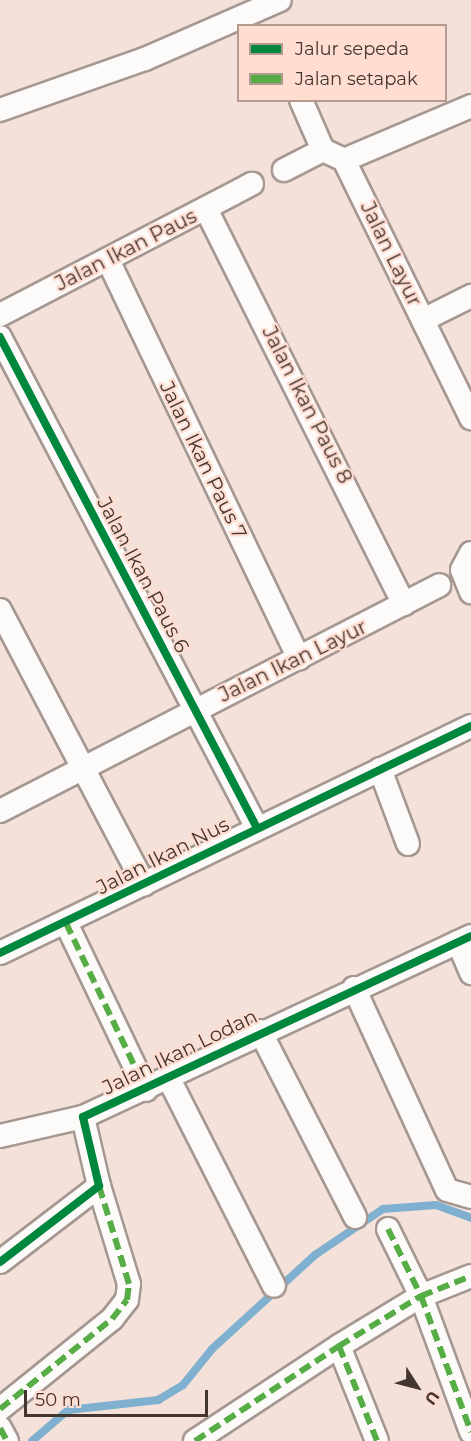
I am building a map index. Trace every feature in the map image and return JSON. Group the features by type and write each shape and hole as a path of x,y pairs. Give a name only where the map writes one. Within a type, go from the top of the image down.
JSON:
{"street":[{"path":"237,24 269,12"},
{"path":"0,110 237,24"},
{"name":"Jalan Layur","path":"302,102 334,155 423,320 464,387 471,418"},
{"path":"284,170 469,113"},
{"name":"Jalan Ikan Paus","path":"0,315 252,184"},
{"name":"Jalan Ikan Paus 8","path":"206,209 404,604"},
{"name":"Jalan Ikan Paus 7","path":"108,260 299,659"},
{"path":"423,320 471,296"},
{"name":"Jalan Ikan Paus 6","path":"0,337 257,828"},
{"path":"471,553 462,570 471,592"},
{"name":"Jalan Ikan Layur","path":"0,812 194,708 299,659 439,585"},
{"path":"0,610 144,885"},
{"name":"Jalan Ikan Nus","path":"0,953 471,726"},
{"path":"380,770 408,844"},
{"path":"66,923 146,1090"},
{"path":"464,939 471,973"},
{"name":"Jalan Ikan Lodan","path":"0,1136 83,1117 146,1090 260,1031 464,939"},
{"path":"354,988 447,1190 471,1197"},
{"path":"260,1031 354,1217"},
{"path":"168,1077 274,1286"},
{"path":"0,1408 112,1319 127,1300 129,1284 99,1186 83,1117"},
{"path":"0,1262 99,1186"},
{"path":"388,1229 421,1296 471,1432"},
{"path":"195,1441 339,1346 421,1296 471,1276"},
{"path":"339,1346 376,1441"},
{"path":"0,1428 7,1441"}],"waterway":[{"path":"32,1441 68,1410 158,1400 183,1385 212,1349 315,1255 383,1209 436,1205 471,1218"}],"marked path":[{"path":"66,923 146,1090"},
{"path":"0,1409 112,1319 127,1300 129,1284 99,1186"},
{"path":"388,1229 421,1296 471,1432"},
{"path":"195,1441 339,1346 421,1296 471,1276"},
{"path":"339,1346 377,1441"},
{"path":"0,1428 7,1441"}],"cycle path":[{"path":"0,337 257,828"},
{"path":"0,953 471,726"},
{"path":"0,1262 99,1186 83,1117 471,936"}]}
